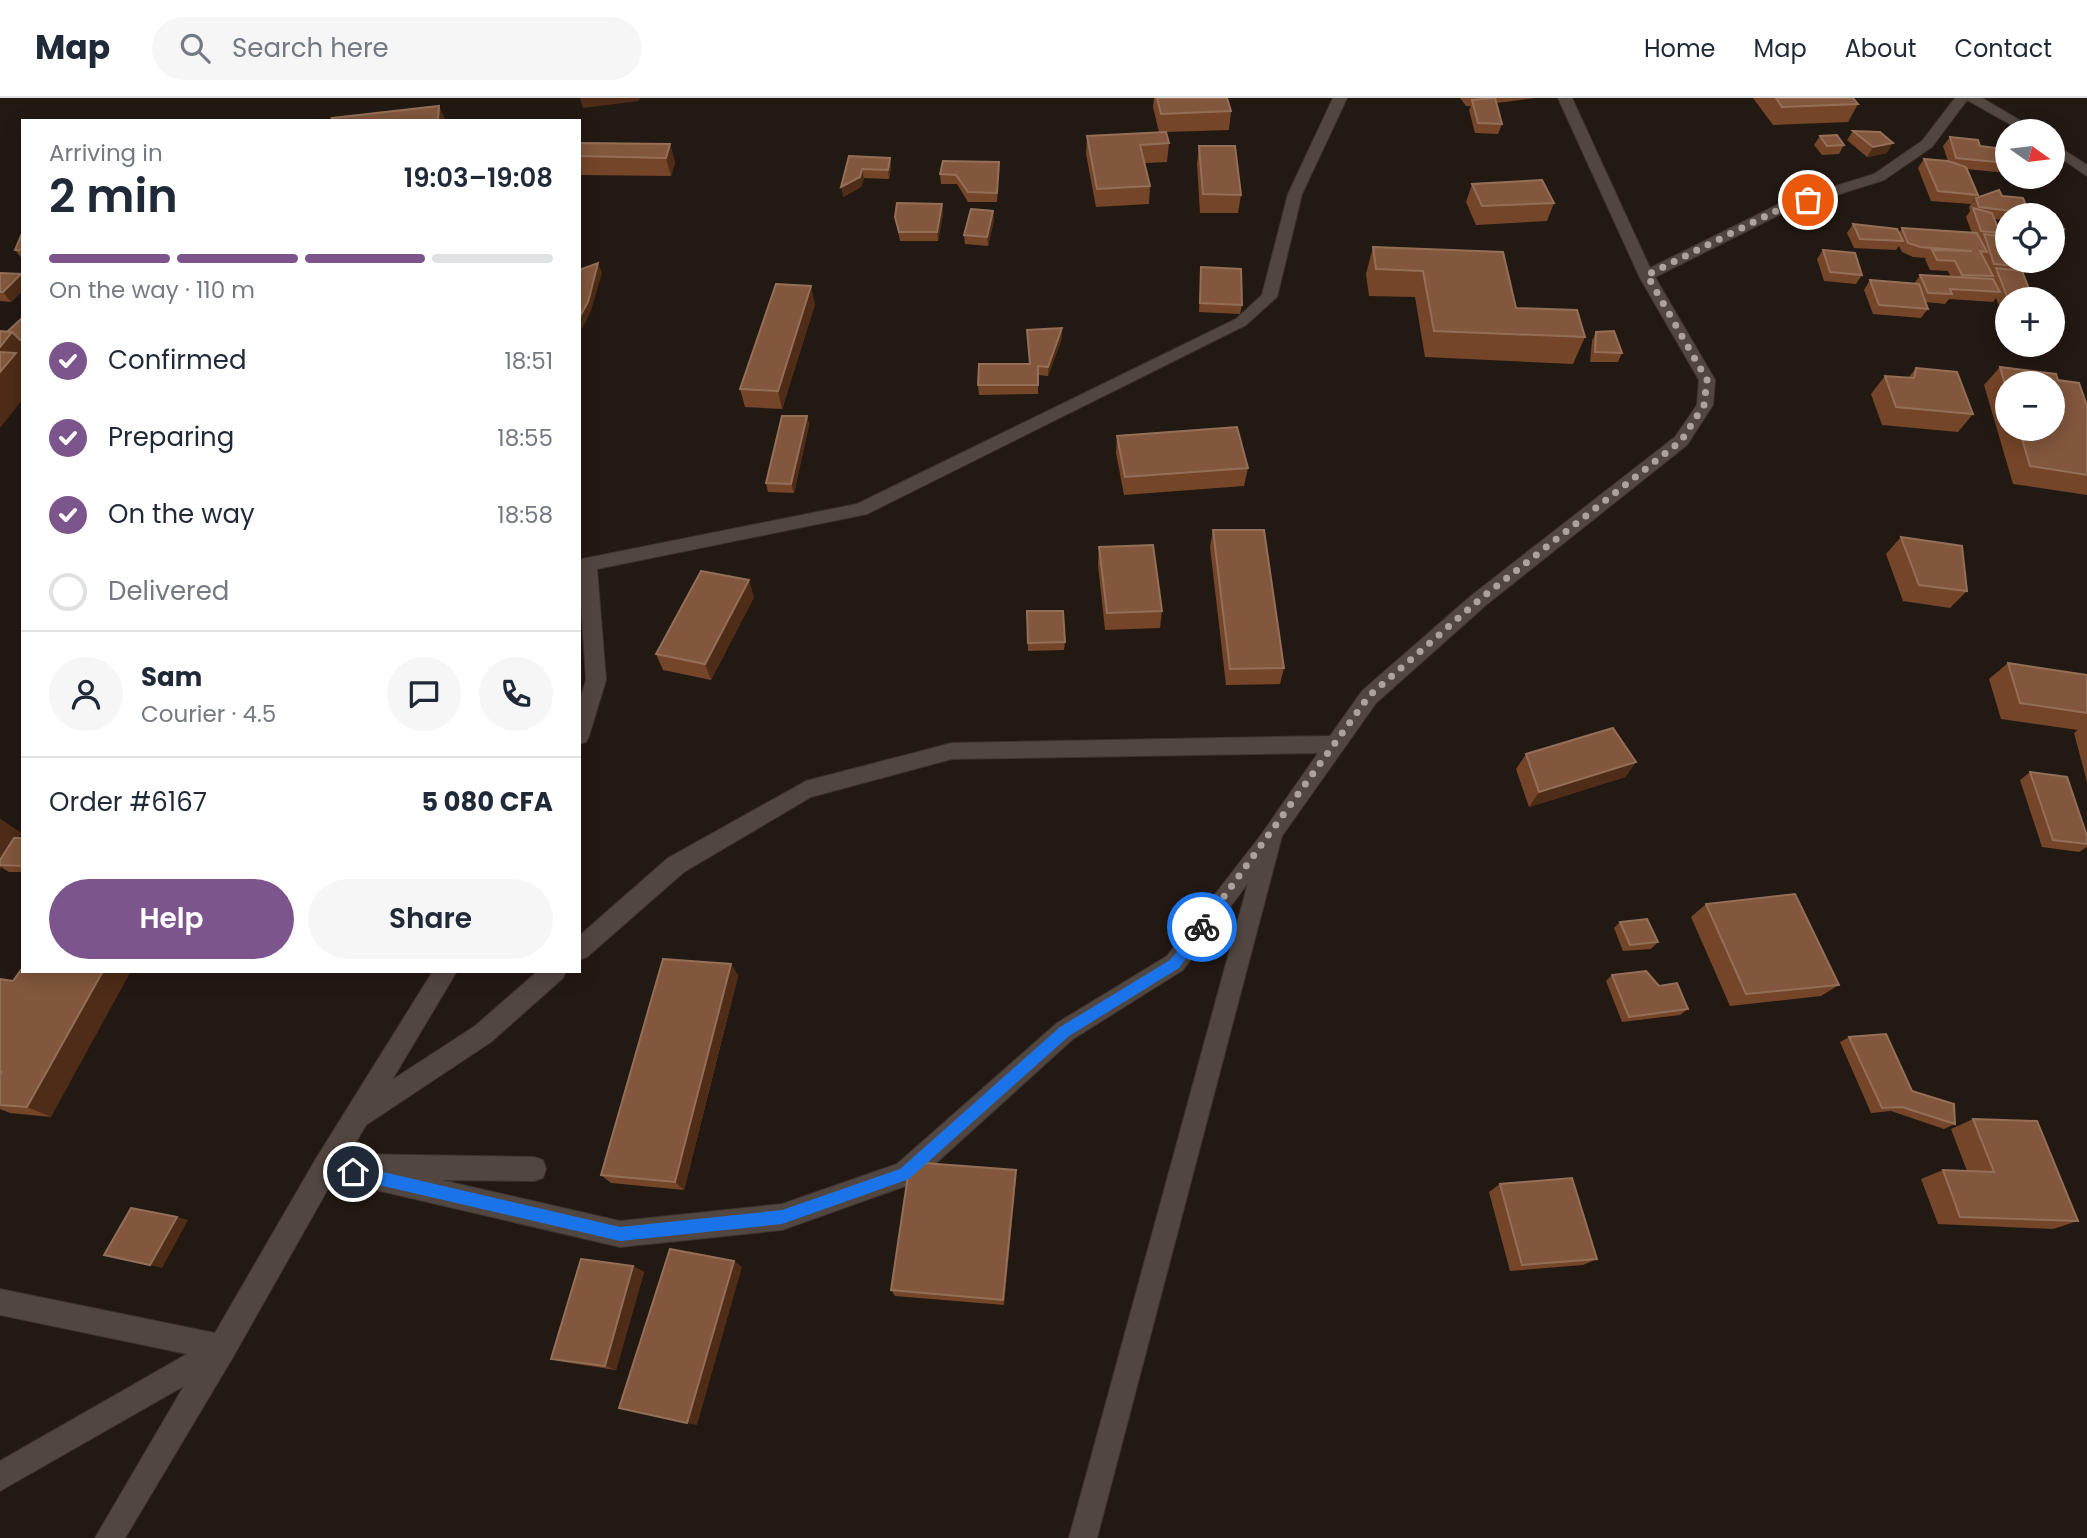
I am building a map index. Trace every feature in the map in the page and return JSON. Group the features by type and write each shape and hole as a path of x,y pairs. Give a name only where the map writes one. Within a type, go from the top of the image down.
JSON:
{"street":[{"path":"581,730 596,681 588,564 861,510 1241,322 1269,297 1296,194 1340,98"},
{"path":"327,1166 620,1234 782,1217 905,1174 1065,1031 1175,964 1369,696 1479,600 1681,441 1704,405 1707,380 1647,275 1565,98"},
{"path":"1647,275 1784,207 1879,177 1927,144 1962,98"},
{"path":"1972,98 2010,119"},
{"path":"2065,156 2087,172"},
{"path":"581,948 676,865 806,790 820,786 952,751 1335,744"},
{"path":"1083,1538 1272,833"},
{"path":"109,1538 224,1348 352,1121 445,973"},
{"path":"352,1121 483,1034 553,973"},
{"path":"327,1166 534,1169"},
{"path":"0,1302 224,1348"},
{"path":"0,1477 224,1348"}],"building":[{"path":"1157,98 1227,98 1231,111 1161,114"},
{"path":"1495,98 1502,124 1478,123 1472,100"},
{"path":"1776,98 1853,98 1858,104 1782,107"},
{"path":"439,106 438,119 332,118"},
{"path":"1853,131 1880,132 1893,143 1873,147"},
{"path":"1166,132 1169,143 1140,145 1150,186 1097,189 1087,136"},
{"path":"1837,135 1844,145 1827,146 1820,136"},
{"path":"1950,137 1978,140 1980,146 1995,148 1995,162 1956,158"},
{"path":"581,143 670,144 666,158 581,156"},
{"path":"1199,146 1235,146 1241,195 1203,194"},
{"path":"849,156 890,158 888,170 862,169 860,177 841,187"},
{"path":"1924,159 1948,161 1966,167 1978,195 1938,191"},
{"path":"943,161 999,162 997,193 968,192 956,175 940,174"},
{"path":"1542,180 1554,203 1482,206 1472,184"},
{"path":"1999,190 2002,196 2023,198 2025,203 1995,203 1995,209 1979,207 1976,198"},
{"path":"897,203 942,204 937,232 899,232 895,217"},
{"path":"1973,208 1992,213 1995,220 1995,232 1981,231"},
{"path":"971,209 993,211 987,237 964,235"},
{"path":"1853,224 1897,229 1903,241 1860,239"},
{"path":"1902,228 1977,233 1987,252 1980,251 1993,276 1962,275 1955,261 1937,260 1932,250 1972,251 1920,247 1908,243"},
{"path":"1984,234 1995,235 1994,264"},
{"path":"21,236 21,250 15,250"},
{"path":"1373,247 1503,252 1516,308 1577,310 1585,337 1434,331 1423,271 1376,269"},
{"path":"1823,250 1855,253 1862,275 1830,272"},
{"path":"598,263 588,302 581,314 581,269"},
{"path":"1201,267 1241,269 1242,305 1200,303"},
{"path":"0,273 21,274 0,292"},
{"path":"1998,273 2023,273 2028,287 2003,287"},
{"path":"1920,275 1993,279 1997,287 1995,292 1950,289 1952,294 1928,293"},
{"path":"1870,280 1919,284 1928,309 1879,305"},
{"path":"776,284 811,286 778,391 740,389"},
{"path":"21,319 21,340 12,332 7,332"},
{"path":"1062,328 1048,367 1038,366 1038,385 978,385 979,364 1030,364 1027,330"},
{"path":"0,331 12,332 0,347"},
{"path":"1614,331 1622,353 1595,352 1596,332"},
{"path":"0,352 16,353 0,372"},
{"path":"2000,367 2032,371 2001,371"},
{"path":"1916,368 1957,372 1973,414 1896,407 1885,376 1914,378"},
{"path":"2065,381 2079,383 2087,406 2087,475 2030,466 2023,441 2065,441"},
{"path":"782,416 807,416 791,484 766,483"},
{"path":"1237,427 1248,468 1125,477 1117,436"},
{"path":"1213,530 1264,530 1284,668 1230,669"},
{"path":"1901,537 1962,546 1967,591 1919,585"},
{"path":"1153,545 1162,611 1107,613 1099,547"},
{"path":"701,571 749,580 705,664 656,654"},
{"path":"1027,611 1063,611 1065,642 1028,643"},
{"path":"2008,663 2087,675 2087,713 2020,703"},
{"path":"1613,728 1636,762 1539,792 1526,754"},
{"path":"2030,772 2067,777 2087,836 2087,844 2053,840"},
{"path":"14,838 21,838 21,866 0,865 0,860"},
{"path":"1795,894 1839,985 1746,994 1706,904"},
{"path":"1647,919 1658,942 1630,945 1620,922"},
{"path":"663,959 731,964 675,1182 601,1175"},
{"path":"21,970 21,973 102,973 27,1107 0,1105 0,979 13,981"},
{"path":"1646,971 1659,986 1677,983 1688,1009 1629,1017 1612,975"},
{"path":"1886,1034 1912,1091 1954,1104 1955,1124 1902,1107 1882,1108 1849,1037"},
{"path":"1973,1119 2037,1121 2078,1221 1960,1217 1943,1170 1994,1172"},
{"path":"910,1162 1016,1170 1003,1300 891,1290"},
{"path":"1572,1178 1597,1259 1522,1265 1500,1184"},
{"path":"131,1208 177,1217 150,1265 104,1255"},
{"path":"670,1249 734,1261 687,1423 619,1408"},
{"path":"581,1259 633,1266 605,1366 551,1359"}],"way so far":[{"path":"1202,927 1369,696 1479,600 1681,441 1704,405 1707,380 1688,351 1647,275 1784,207 1808,200"}],"route":[{"path":"353,1172 620,1234 782,1217 905,1174 1065,1031 1175,964 1202,927"}]}
